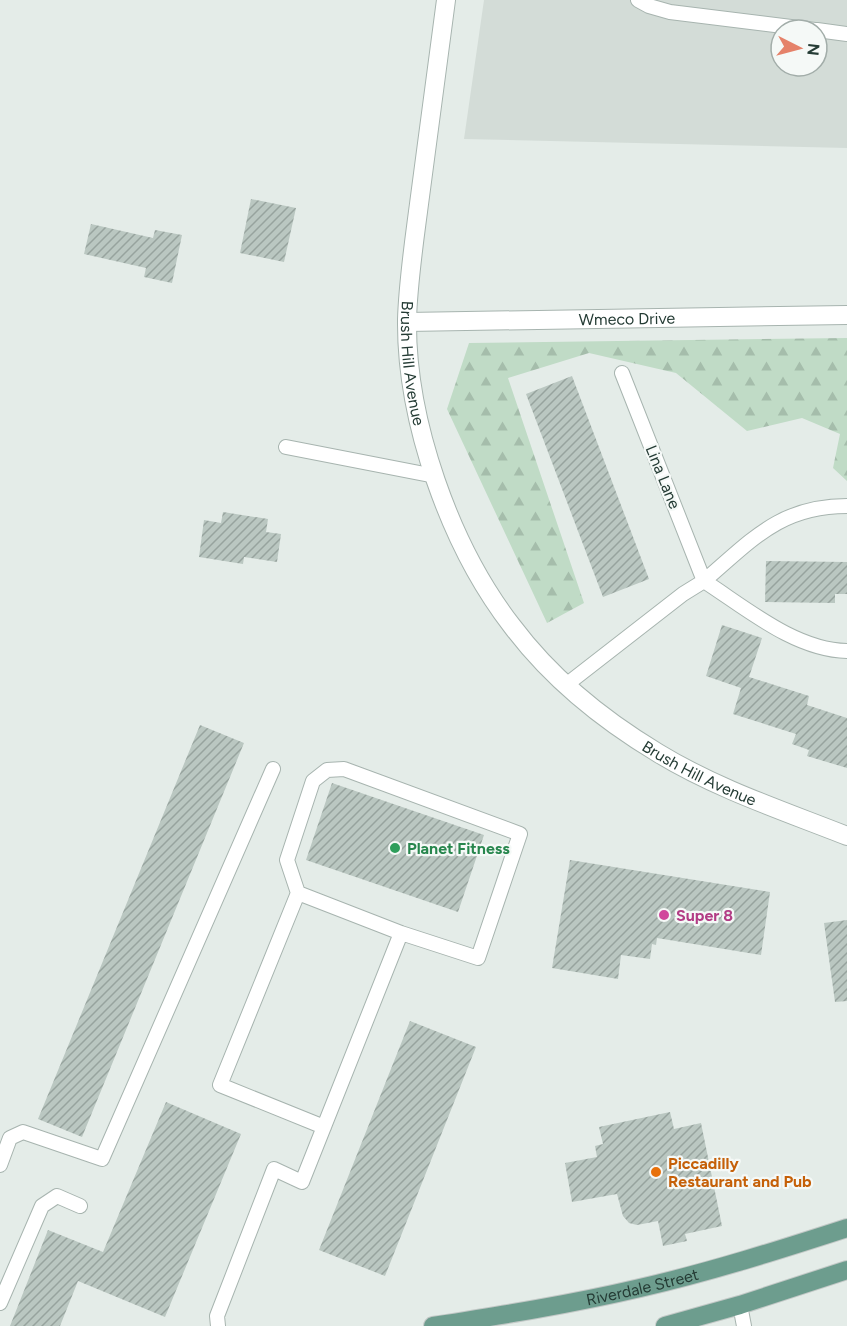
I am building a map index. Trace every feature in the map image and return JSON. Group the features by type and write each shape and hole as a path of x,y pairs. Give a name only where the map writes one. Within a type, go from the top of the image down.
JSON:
{"main road":[{"name":"Riverdale Street","path":"433,1326 469,1323 641,1288 743,1261 847,1228"},
{"path":"665,1326 740,1305 847,1270"}],"street":[{"name":"Brush Hill Avenue","path":"446,0 414,243 407,321 419,420 435,476 467,553 497,605 523,639 566,686 618,728 690,771 847,836"},
{"name":"Wmeco Drive","path":"407,321 847,315"}],"lane":[{"path":"638,0 670,12 769,24"},
{"path":"829,32 847,34"},
{"name":"Lina Lane","path":"622,373 704,581"},
{"path":"286,447 435,476"},
{"path":"566,686 683,594 704,581 775,522 824,506 847,506"},
{"path":"704,581 795,638 822,648 847,651"},
{"path":"0,1165 10,1138 23,1132 102,1159 273,769"},
{"path":"298,893 401,933 478,958 520,834 344,769 327,770 314,781 287,861 298,893 220,1085 324,1127"},
{"path":"218,1326 217,1316 274,1169 302,1182 401,933"},
{"path":"0,1304 42,1206 57,1196 80,1206"},
{"path":"740,1305 744,1326"}],"shaded area":[{"path":"484,0 847,0 847,148 464,139"}],"green space":[{"path":"847,338 847,481 833,468 840,434 802,418 747,431 676,373 589,353 508,378 584,603 547,623 447,409 469,343"}],"building":[{"path":"251,199 296,208 284,262 240,253"},
{"path":"91,224 153,238 155,230 182,235 172,283 144,277 146,268 84,254"},
{"path":"572,376 649,579 603,597 526,394"},
{"path":"223,512 268,519 266,532 281,534 277,562 244,557 243,564 199,557 204,520 221,523"},
{"path":"766,561 847,562 847,594 835,594 835,603 765,602"},
{"path":"722,625 762,638 749,677 809,696 807,705 847,718 847,768 807,756 809,750 792,744 796,734 733,714 741,688 706,676"},
{"path":"200,725 244,743 82,1137 38,1119"},
{"path":"332,783 484,835 458,912 306,860"},
{"name":"Super 8","path":"570,860 770,892 761,955 657,938 656,945 652,944 650,959 621,955 618,979 552,968"},
{"path":"847,920 847,1001 835,1002 824,923"},
{"path":"410,1021 476,1047 385,1276 319,1250"},
{"path":"166,1102 241,1134 165,1317 78,1281 60,1326 10,1326 48,1230 103,1252"},
{"path":"670,1112 674,1129 701,1123 722,1226 685,1234 687,1241 663,1246 658,1221 637,1225 629,1223 623,1216 617,1194 572,1202 565,1163 597,1157 595,1146 603,1144 599,1127"}],"place":[{"name":"Planet Fitness","path":"395,848"},
{"name":"Super 8","path":"664,915"},
{"name":"Piccadilly Restaurant and Pub","path":"656,1172"}]}
